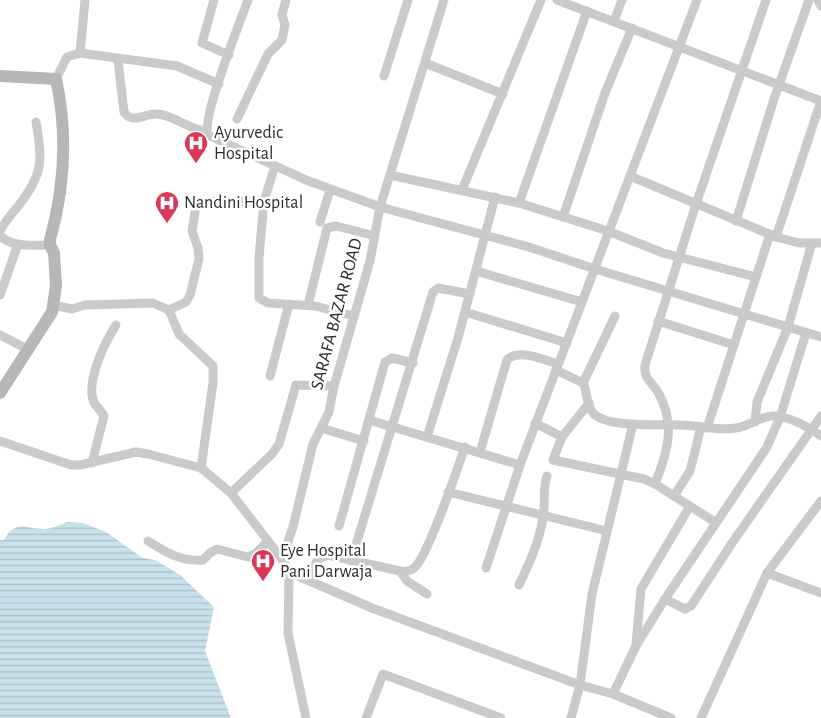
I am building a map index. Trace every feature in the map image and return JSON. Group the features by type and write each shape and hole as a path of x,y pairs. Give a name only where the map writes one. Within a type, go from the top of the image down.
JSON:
{"street":[{"path":"80,53 85,0"},
{"path":"214,0 202,42 229,55"},
{"path":"248,0 209,116 206,131 208,135 330,190 380,207 485,235 821,337"},
{"path":"237,119 268,54 282,40 285,25 282,15 286,0"},
{"path":"384,76 408,0"},
{"name":"SARAFA BAZAR ROAD","path":"282,559 293,527 314,444 329,412 334,386 375,236 380,207 444,0"},
{"path":"462,190 540,0"},
{"path":"556,0 821,101 773,235 756,276 690,471 674,496"},
{"path":"614,21 622,0"},
{"path":"486,568 520,465 697,0"},
{"path":"655,484 666,455 668,425 658,393 644,374 658,320 766,0"},
{"path":"736,220 809,0"},
{"path":"818,0 821,6"},
{"path":"519,203 587,11"},
{"path":"563,217 605,93 632,28"},
{"path":"0,393 52,312 56,286 54,253 50,245 62,187 65,158 62,108 56,78 67,57 80,53 118,60 177,66 219,84"},
{"path":"118,60 124,112 128,117 133,119 155,114 165,115 197,131 206,131"},
{"path":"425,64 503,94"},
{"path":"0,76 56,78"},
{"path":"0,230 26,195 38,173 41,152 36,122"},
{"path":"275,166 264,201 259,258 259,298 268,303 308,305 354,316"},
{"path":"390,175 519,203 608,231 680,258 756,276"},
{"path":"630,176 773,235 799,242 816,243 788,327 758,402 755,422"},
{"path":"320,222 330,190"},
{"path":"427,436 465,312 496,197"},
{"path":"169,310 186,302 190,295 199,259 198,248 192,231 196,206 202,202 264,201"},
{"path":"308,305 327,228 336,226 375,236"},
{"path":"0,235 4,240 18,244 50,245"},
{"path":"0,296 4,273 18,244"},
{"path":"476,271 582,302"},
{"path":"351,561 394,427 435,289 470,294"},
{"path":"53,305 72,309 85,305 153,303 169,310 179,334 213,366 213,383 201,468"},
{"path":"270,376 288,304"},
{"path":"465,312 567,344"},
{"path":"583,383 615,316"},
{"path":"658,320 734,344"},
{"path":"92,462 104,416 94,404 92,390 105,344 116,325"},
{"path":"613,694 636,646 665,599 715,522 760,458 780,417 806,333"},
{"path":"0,334 29,350"},
{"path":"480,452 507,360 511,356 520,354 557,367 583,383 590,411 600,419 633,424 736,428 772,416 780,417 811,429 821,436"},
{"path":"339,526 385,362 392,358 413,363"},
{"path":"231,494 272,454 279,444 296,385 334,386"},
{"path":"589,403 562,437 553,460 621,474 655,484 715,522"},
{"path":"665,599 685,609 691,606 821,416"},
{"path":"370,420 520,465"},
{"path":"536,423 562,437"},
{"path":"571,718 580,685 588,612 633,424"},
{"path":"321,428 364,441"},
{"path":"0,441 71,465 136,452 201,468 231,494 282,559 289,572 288,634 306,718"},
{"path":"308,580 318,559 323,556 335,556 400,572 407,572 415,567 426,550 465,448"},
{"path":"519,585 535,548 544,517 543,488 547,476"},
{"path":"448,492 607,531"},
{"path":"700,718 767,572 821,501"},
{"path":"636,646 641,588 690,506"},
{"path":"148,541 177,557 198,561 203,560 217,549 248,557 255,554 268,541"},
{"path":"289,572 372,608 580,685 613,694 671,718"},
{"path":"400,572 407,581 427,594"},
{"path":"767,572 821,592"},
{"path":"366,718 383,674 501,718"}],"water":[{"path":"67,522 83,523 106,532 141,557 157,561 180,575 214,607 205,651 231,718 0,718 0,540 4,540 8,533 17,527 47,529"}],"place":[{"name":"Ayurvedic Hospital","path":"196,164"},
{"name":"Nandini Hospital","path":"167,224"},
{"name":"Eye Hospital Pani Darwaja","path":"263,582"}]}
